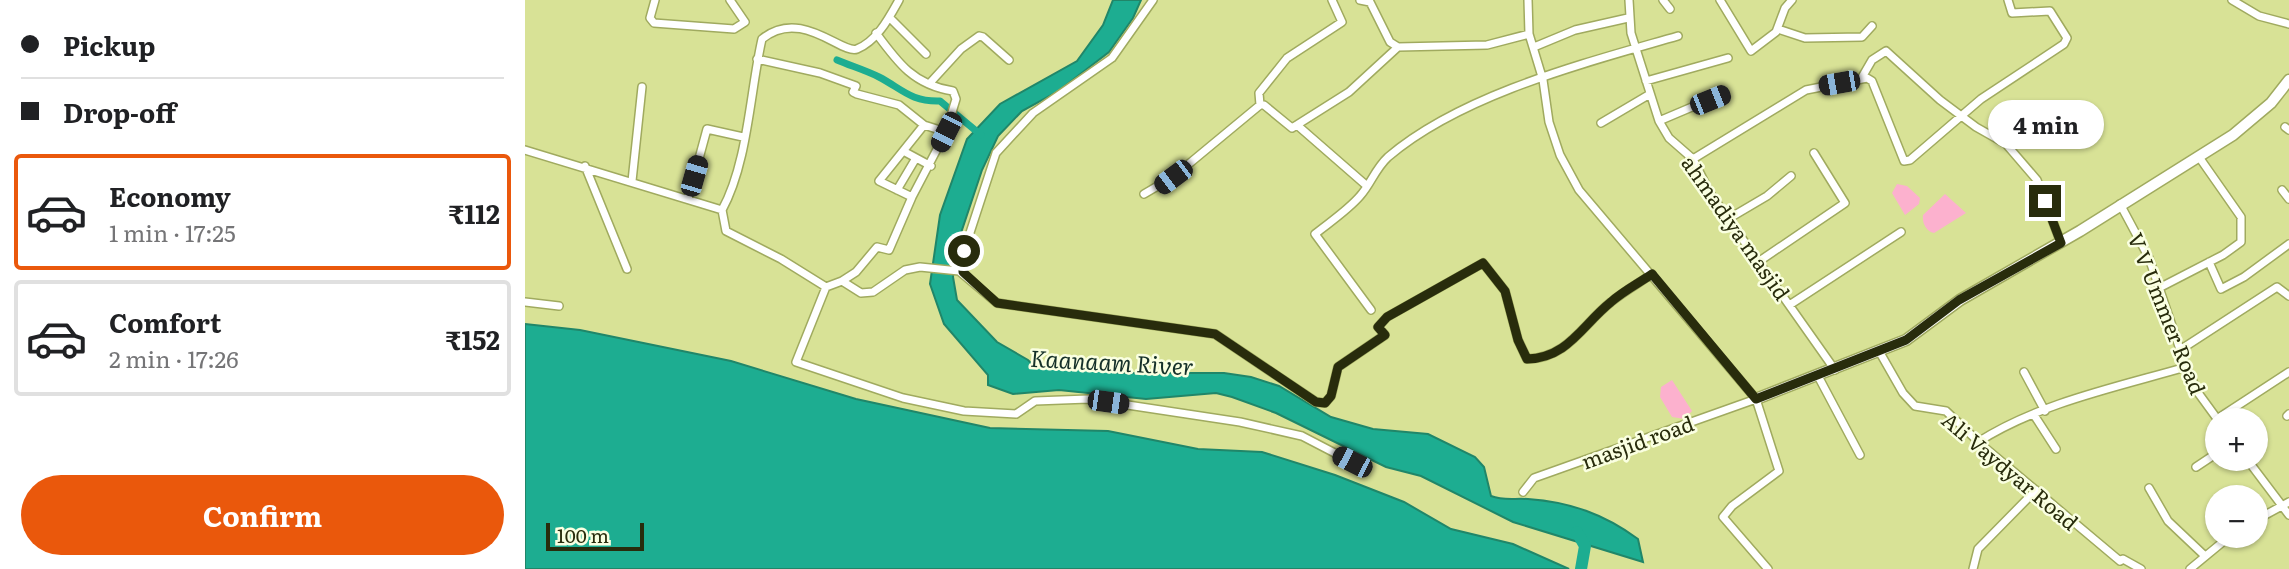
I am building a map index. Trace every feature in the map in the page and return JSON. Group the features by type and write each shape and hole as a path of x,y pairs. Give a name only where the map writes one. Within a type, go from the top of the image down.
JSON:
{"street":[{"path":"655,0 650,18 654,23 734,29 745,22 730,0"},
{"path":"826,287 781,258 726,231 722,210 732,184 743,137 762,39 773,30 813,30 850,50 858,49 890,18 899,0"},
{"path":"961,271 964,251 996,153 1033,113 1112,58 1153,0"},
{"path":"1259,105 1259,93 1287,58 1342,22 1332,0"},
{"path":"1360,0 1370,2 1390,42 1398,47 1487,45 1529,34"},
{"path":"1528,0 1529,34 1543,80 1549,122 1560,155 1579,190 1756,399 1779,471 1732,506 1723,517 1767,569"},
{"name":"ahmadiya masjid","path":"1629,0 1628,18 1659,121 1669,138 1693,159 1710,193 1791,304 1835,370"},
{"path":"1663,0 1670,9"},
{"path":"1720,0 1751,51 1778,29 1785,8 1792,0"},
{"path":"1693,159 1806,90 1861,79 1872,81 1904,162 1962,116 2064,44 2067,38 2050,12 2012,13 2008,0"},
{"path":"2232,0 2259,16 2289,24"},
{"path":"890,18 926,54"},
{"path":"1534,47 1574,30 1628,18"},
{"path":"1778,29 1805,38 1862,37 1872,26"},
{"path":"876,33 903,69 929,84 953,91 956,99 946,132 931,166 912,197 889,250 877,247 856,272 826,287 796,362 927,405 964,411 1016,414 1035,401 1087,399 1240,422 1301,436 1352,462"},
{"path":"929,84 961,49 979,36 1009,61"},
{"path":"1371,310 1315,234 1360,196 1368,180 1386,159 1424,131 1484,100 1678,36"},
{"path":"1259,105 1269,108 1291,128 1349,92 1398,47"},
{"path":"1861,79 1872,60 1886,51 1962,116 2006,144 2037,180 2061,243"},
{"path":"1646,81 1728,58"},
{"path":"757,59 820,73 856,86 853,92 899,105 924,125 946,132"},
{"path":"1756,399 1906,340 1959,300 2061,243 2199,157 2263,110 2289,80"},
{"path":"632,181 642,87"},
{"path":"1659,121 1725,93"},
{"path":"1601,123 1650,94"},
{"path":"1144,194 1173,177 1259,105"},
{"path":"912,197 879,181 905,152 924,125"},
{"path":"1297,125 1367,186"},
{"path":"688,199 707,129 743,137"},
{"path":"525,150 585,166 722,210"},
{"path":"905,152 931,166"},
{"path":"1758,262 1845,202 1814,153"},
{"path":"2159,288 2241,242 2241,217 2199,157"},
{"path":"897,190 916,158"},
{"path":"585,166 627,268"},
{"path":"1728,219 1767,196 1791,176"},
{"path":"2282,190 2289,199"},
{"name":"V V Ummer Road","path":"2120,204 2149,258 2186,367 2211,408"},
{"path":"1791,304 1901,232"},
{"path":"2209,262 2221,289 2245,277 2289,244"},
{"path":"842,281 861,293 873,292 905,270 920,267 961,271 997,303 1215,334 1316,402 1325,403 1331,396 1338,367 1385,335 1378,327 1387,317 1483,263 1505,291 1518,340 1527,359 1543,358 1568,346 1610,302 1652,274"},
{"path":"2180,350 2277,287 2289,296"},
{"path":"525,302 559,306"},
{"name":"Ali Vaydyar Road","path":"1879,351 1903,393 1915,406 1946,411 1978,442 2120,561 2123,559 2141,569"},
{"path":"1978,442 2001,427 2045,411 2186,367"},
{"path":"2024,372 2045,411"},
{"path":"2236,408 2289,372"},
{"path":"1818,376 1860,455"},
{"name":"masjid road","path":"1523,492 1534,478 1756,399"},
{"path":"2034,415 2056,449"},
{"path":"2196,467 2205,461"},
{"path":"2255,471 2289,515"},
{"path":"2150,488 2168,521 2205,556"},
{"path":"1973,569 1978,549 2036,490"},
{"path":"2268,513 2289,502"},
{"path":"2190,569 2215,548"},
{"path":"2115,569 2120,561"}],"shaded area":[{"path":"1897,184 1907,186 1920,198 1919,204 1905,215 1892,193"},
{"path":"1945,194 1966,213 1934,233 1925,226 1923,215"},
{"path":"1672,380 1692,411 1685,419 1672,417 1660,397 1661,387"}],"water":[{"path":"1113,0 1141,0 1133,18 1109,52 1057,92 1022,111 998,136 982,170 956,248 953,277 957,300 997,342 1028,360 1036,368 1074,367 1119,373 1224,373 1251,377 1279,386 1331,417 1373,429 1428,434 1475,457 1484,467 1491,496 1558,503 1599,516 1638,539 1643,562 1513,522 1421,476 1386,467 1276,413 1232,397 1216,393 1146,399 1059,390 1013,394 988,385 988,375 944,324 930,284 940,215 967,139 1000,104 1077,61 1103,25"},
{"path":"525,324 580,330 731,361 856,399 990,428 1108,431 1198,449 1262,452 1335,475 1404,502 1451,529 1513,544 1569,569 525,569"}],"waterway":[{"path":"837,60 879,77 914,97 940,101 981,135"},
{"name":"Kaanaam River","path":"1577,532 1585,546 1581,569"}],"route":[{"path":"964,251 963,272 997,303 1215,334 1316,402 1325,403 1331,396 1338,367 1385,335 1378,327 1387,317 1483,263 1505,291 1518,340 1527,359 1543,358 1568,346 1610,302 1652,274 1756,399 1906,340 1959,300 2061,243 2045,201"}]}
